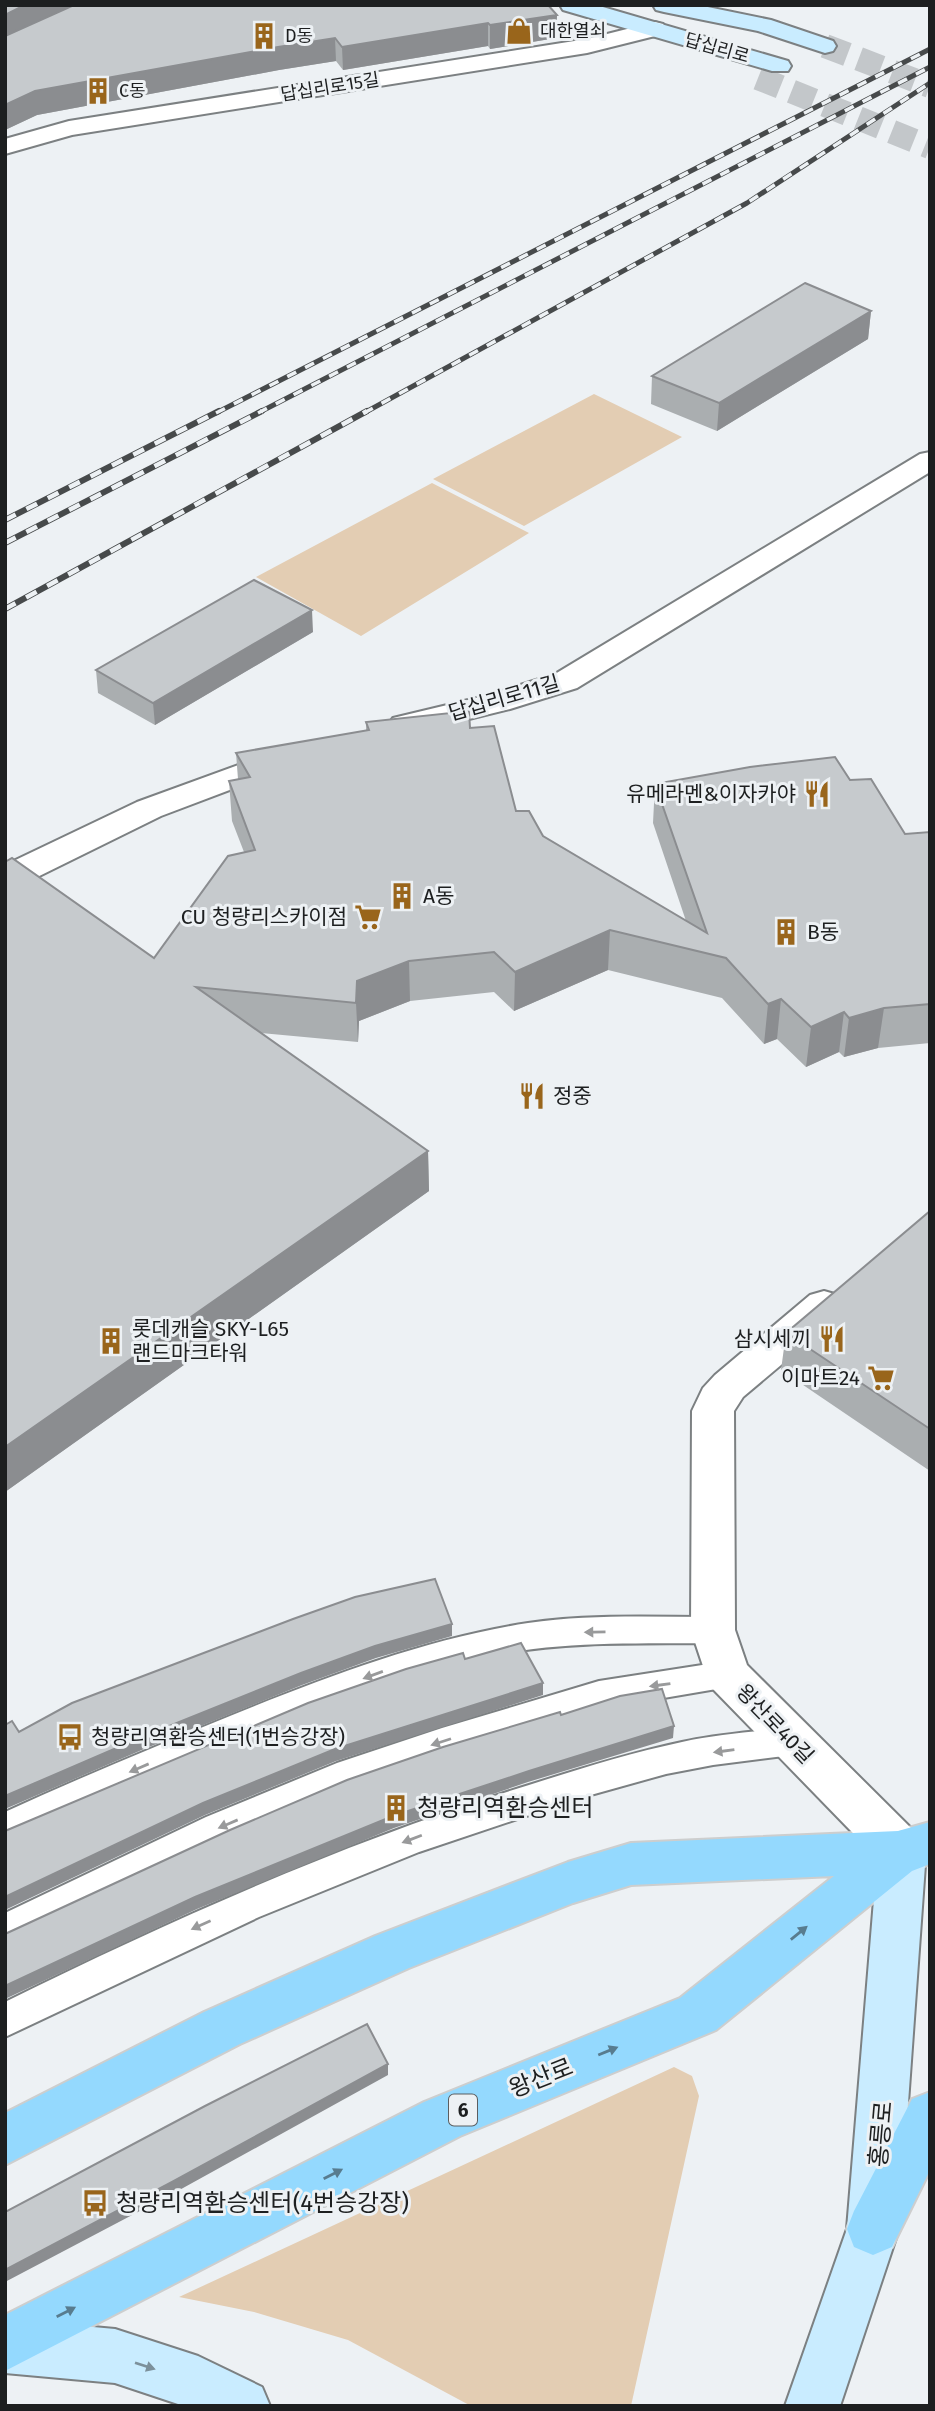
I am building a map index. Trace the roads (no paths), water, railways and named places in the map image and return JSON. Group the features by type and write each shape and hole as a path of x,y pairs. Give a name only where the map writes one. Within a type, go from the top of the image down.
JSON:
{"main road":[{"name":"답십리로","path":"571,5 780,66"},
{"name":"답십리로","path":"680,7 772,14 835,41"},
{"path":"655,29 680,7"},
{"name":"답십리로","path":"655,29 758,78"},
{"path":"5,2140 222,2028 392,1952 568,1883 631,1864 920,1850"},
{"name":"홍릉로","path":"811,2406 873,2230 920,1850"},
{"name":"왕산로","path":"5,2345 442,2119 698,2014 920,1850"},
{"path":"873,2230 930,2116"},
{"path":"5,2345 115,2356 198,2382 243,2406"}],"street":[{"name":"답십리로15길","path":"5,147 69,128 587,46 655,29"},
{"name":"답십리로11길","path":"369,733 499,702 566,681 930,460"},
{"path":"5,879 149,809 313,748"},
{"name":"왕산로40길","path":"856,1279 729,1386 718,1399 713,1411 713,1629 728,1675 792,1741 920,1850"}],"lane":[{"path":"5,1828 89,1789 215,1737 411,1662 508,1640 548,1635 713,1629"},
{"path":"5,1930 218,1828 350,1774 443,1742 599,1695 728,1675"},
{"path":"5,2020 202,1924 450,1824 668,1759 792,1741"}],"tunnel":[{"path":"825,46 930,86"},
{"path":"758,78 930,147"}],"railway":[{"path":"216,413 930,49"},
{"path":"258,413 930,67"},
{"path":"364,413 747,203 930,83"},
{"path":"5,520 219,411"},
{"path":"5,543 262,411"},
{"path":"5,609 367,411"}],"place":[{"name":"대한열쇠","path":"519,31"},
{"name":"D동","path":"264,36"},
{"name":"C동","path":"98,91"},
{"name":"유메라멘&이자카야","path":"817,794"},
{"name":"A동","path":"402,896"},
{"name":"CU 청량리스카이점","path":"368,917"},
{"name":"B동","path":"786,932"},
{"name":"정중","path":"532,1096"},
{"name":"삼시세끼","path":"832,1339"},
{"name":"롯데캐슬 SKY-L65 랜드마크타워","path":"111,1341"},
{"name":"이마트24","path":"881,1378"},
{"name":"청량리역환승센터(1번승강장)","path":"70,1737"},
{"name":"청량리역환승센터","path":"396,1808"},
{"name":"청량리역환승센터(4번승강장)","path":"95,2203"}]}
